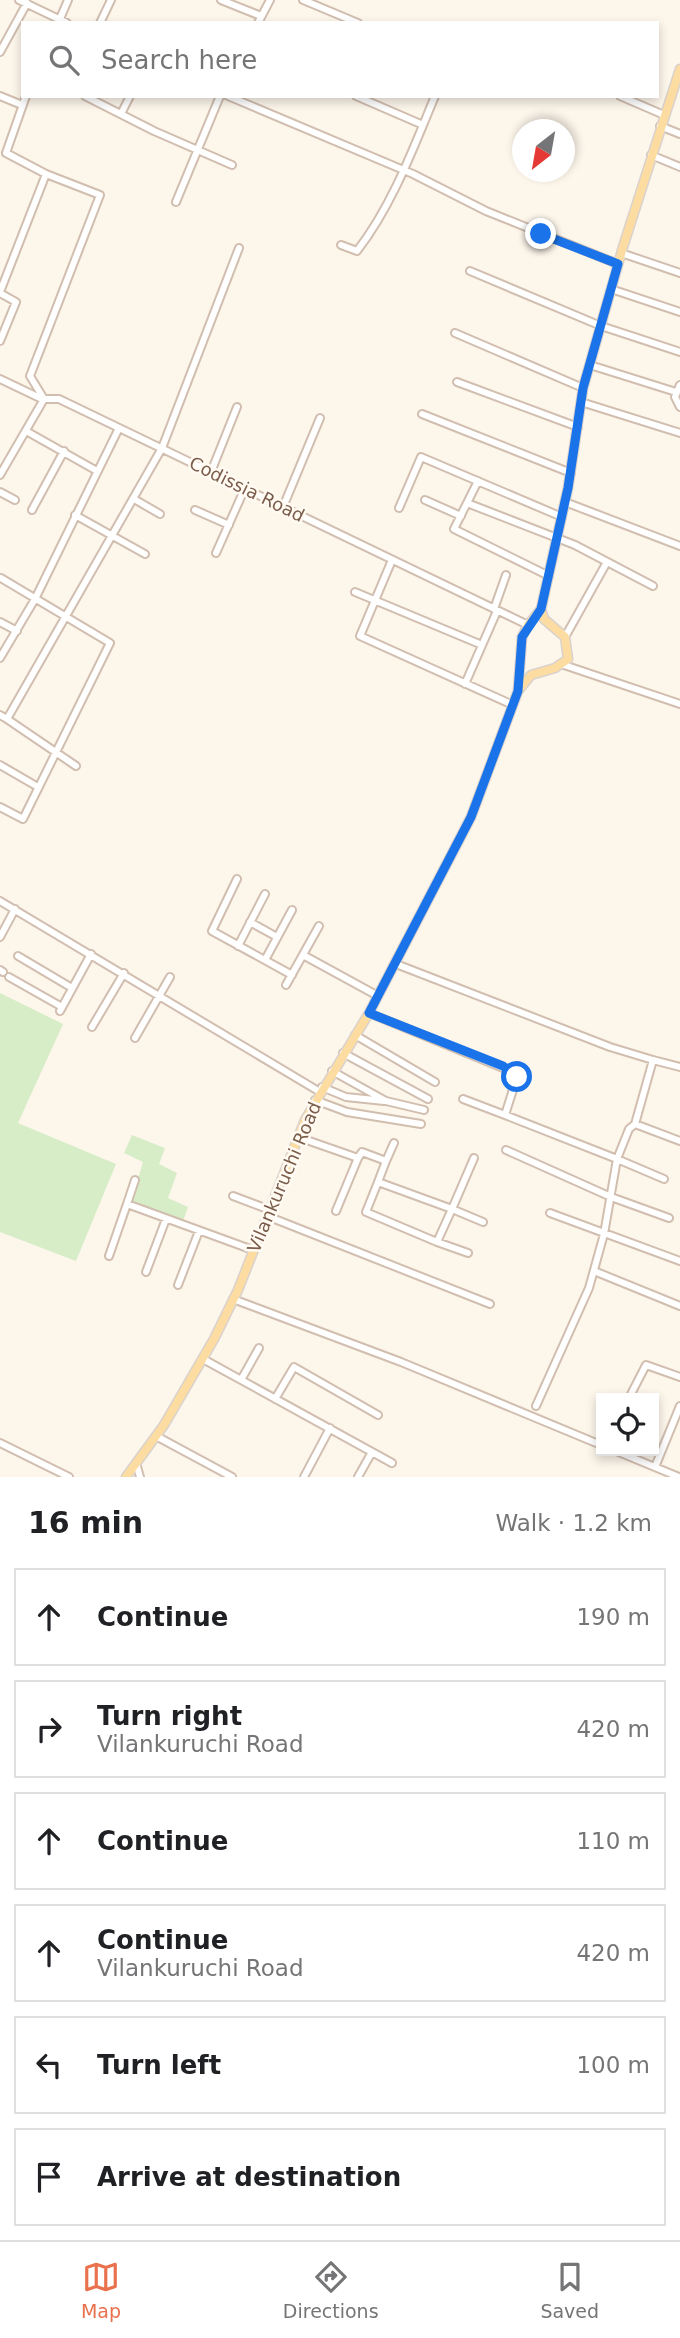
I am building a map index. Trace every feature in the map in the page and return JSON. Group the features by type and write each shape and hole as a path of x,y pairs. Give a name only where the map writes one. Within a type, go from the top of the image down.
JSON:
{"main road":[{"path":"518,691 518,656 528,625 541,609 565,502 583,388 621,253 680,69"},
{"path":"518,691 531,674 564,665 568,659 565,637 544,619 541,609"},
{"name":"Vilankuruchi Road","path":"126,1477 156,1436 203,1359 233,1299 298,1137 319,1093 396,964 471,817 518,691"}],"street":[{"path":"19,0 59,21 68,0"},
{"path":"101,21 111,0"},
{"path":"221,0 260,20 270,0"},
{"path":"303,0 353,21"},
{"path":"0,52 2,41 27,4"},
{"path":"671,95 680,99"},
{"path":"0,96 22,105"},
{"path":"0,475 44,400 30,376 100,195 46,174 6,153 25,98"},
{"path":"89,98 232,165"},
{"path":"121,114 129,98"},
{"path":"176,202 219,98"},
{"path":"233,98 404,170 486,211 618,264"},
{"path":"361,98 423,125"},
{"path":"341,245 357,251 370,235 404,170 434,98"},
{"path":"625,98 664,115"},
{"path":"660,126 680,134"},
{"path":"651,155 680,167"},
{"path":"0,341 16,302 0,293 46,174"},
{"path":"76,766 3,717 68,618 162,448 239,248"},
{"path":"621,253 680,273"},
{"path":"470,271 601,326 680,352"},
{"path":"611,289 680,312"},
{"path":"455,333 583,388"},
{"path":"590,365 676,392"},
{"name":"Codissia Road","path":"0,379 44,400 58,399 528,625"},
{"path":"457,382 578,427"},
{"path":"680,385 676,392 680,407"},
{"path":"582,402 680,433"},
{"path":"211,472 237,407"},
{"path":"422,414 570,474"},
{"path":"284,507 320,418"},
{"path":"0,659 35,599 119,428"},
{"path":"26,431 97,471"},
{"path":"32,509 64,451"},
{"path":"399,508 421,457 562,517"},
{"path":"478,481 454,529 549,576"},
{"path":"216,553 245,488"},
{"path":"0,492 15,500"},
{"path":"134,499 160,514"},
{"path":"425,500 461,516"},
{"path":"565,502 680,547"},
{"path":"467,503 556,537 653,586"},
{"path":"195,510 229,525"},
{"path":"75,515 145,554"},
{"path":"392,560 360,636 513,705"},
{"path":"565,637 607,562"},
{"path":"465,684 496,610 506,575"},
{"path":"0,807 23,819 110,643 1,578"},
{"path":"355,592 376,598 482,645"},
{"path":"0,622 17,631"},
{"path":"564,665 680,704"},
{"path":"0,765 38,787"},
{"path":"237,879 211,928 292,975"},
{"path":"238,946 265,894"},
{"path":"0,901 124,973 347,1112 421,1124"},
{"path":"0,937 15,909"},
{"path":"265,960 292,910"},
{"path":"250,922 278,937"},
{"path":"286,985 319,926"},
{"path":"4,973 61,1009 91,954"},
{"path":"303,955 378,996"},
{"path":"18,956 72,988"},
{"path":"396,964 610,1047 680,1067"},
{"path":"92,1027 124,973"},
{"path":"135,1038 170,977"},
{"path":"369,1013 515,1073 517,1077 505,1115"},
{"path":"355,1035 435,1082"},
{"path":"343,1053 428,1099"},
{"path":"536,1406 589,1288 604,1234 617,1159 629,1129 635,1124 653,1060"},
{"path":"332,1071 386,1101"},
{"path":"319,1093 386,1101 424,1110"},
{"path":"463,1099 664,1179"},
{"path":"635,1124 680,1141"},
{"path":"298,1137 358,1158"},
{"path":"394,1143 366,1212 468,1253"},
{"path":"506,1150 611,1197 669,1218"},
{"path":"336,1211 362,1152 386,1161"},
{"path":"437,1242 474,1158"},
{"path":"109,1256 135,1181"},
{"path":"379,1182 483,1222"},
{"path":"233,1196 268,1213 490,1304"},
{"path":"127,1204 253,1250"},
{"path":"550,1213 680,1261"},
{"path":"146,1272 166,1219"},
{"path":"178,1285 199,1231"},
{"path":"593,1271 680,1306"},
{"path":"233,1299 401,1362 596,1442"},
{"path":"241,1380 259,1348"},
{"path":"203,1359 392,1463"},
{"path":"632,1393 646,1365 680,1377"},
{"path":"275,1398 294,1367 378,1415"},
{"path":"655,1467 680,1406"},
{"path":"304,1477 330,1429"},
{"path":"156,1436 232,1477"},
{"path":"0,1443 69,1477"},
{"path":"358,1477 372,1452"},
{"path":"628,1456 679,1477"},
{"path":"136,1463 140,1477"}],"green space":[{"path":"0,993 63,1024 18,1123 116,1164 76,1261 0,1232"},
{"path":"132,1135 165,1148 159,1164 177,1173 168,1198 188,1207 183,1221 131,1203 143,1162 124,1153"}],"route":[{"path":"517,1077 503,1066 392,1025 369,1013 471,817 518,691 518,656 522,637 541,609 568,488 583,388 618,264 541,234"}]}
